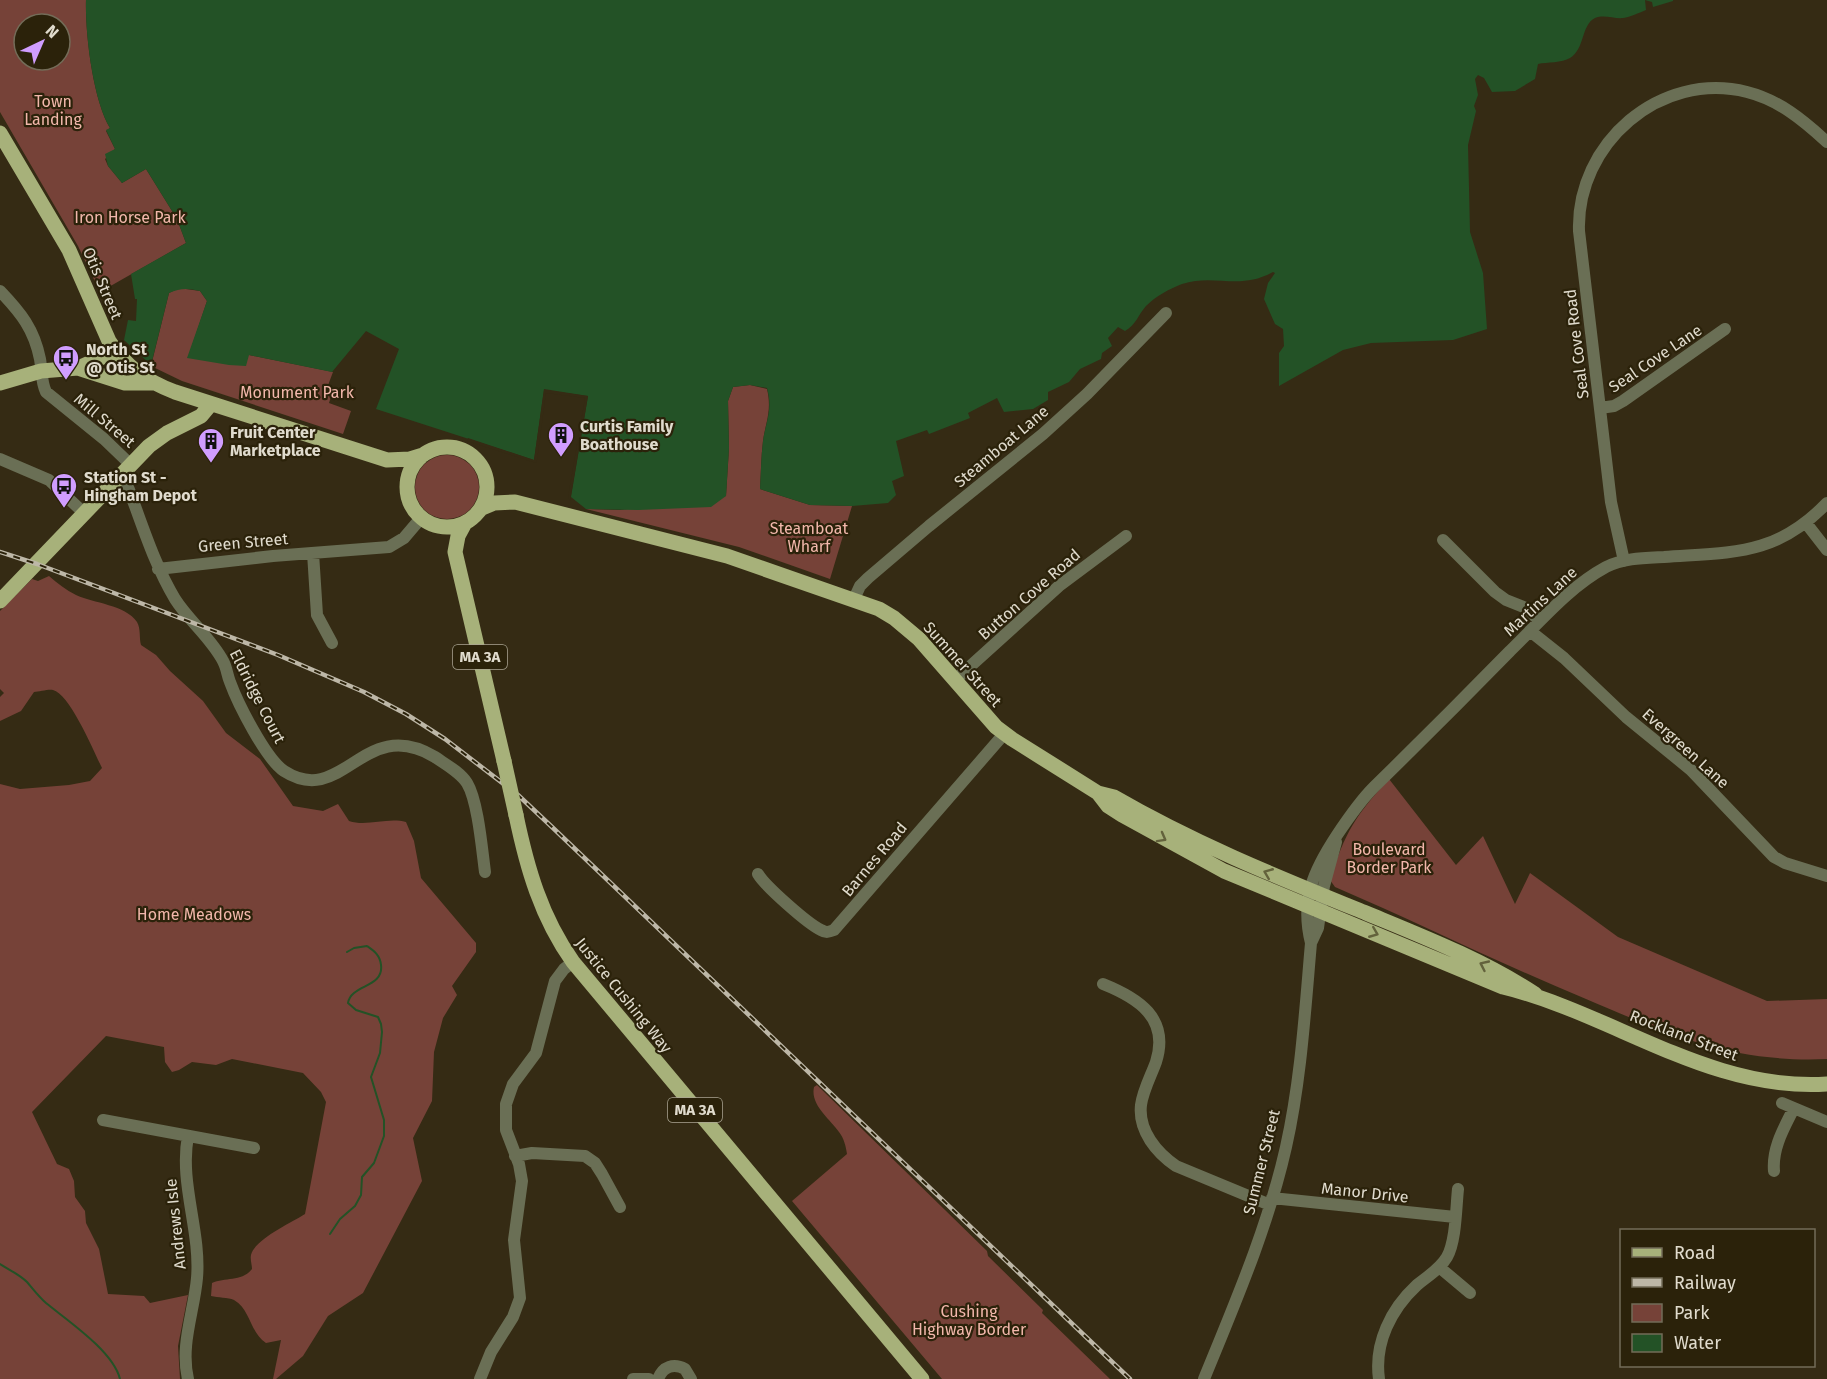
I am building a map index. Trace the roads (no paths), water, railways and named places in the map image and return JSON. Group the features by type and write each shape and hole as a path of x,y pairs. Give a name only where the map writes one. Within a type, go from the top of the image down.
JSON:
{"main road":[{"name":"Otis Street","path":"0,133 69,250 105,333 119,355"},
{"path":"82,370 105,356 119,355 137,373 154,383 211,404 387,460 410,459 441,447 462,449 477,459 486,473 486,493 482,508 475,517 465,523 450,526 427,521"},
{"path":"0,383 41,371 82,370 125,383 154,383"},
{"path":"0,601 154,442 201,416 211,404"},
{"path":"406,485 414,466 423,455"},
{"name":"MA 3A","path":"387,460 399,472 406,485 408,498 427,521"},
{"name":"Summer Street","path":"486,473 495,486 515,502"},
{"name":"Summer Street","path":"482,508 494,503 515,502 727,556 879,609 903,625 934,654 986,717 1004,734 1098,793 1114,797 1215,851 1316,893"},
{"name":"Justice Cushing Way","path":"427,521 455,552 523,851 536,894 552,930 573,962 922,1379"},
{"path":"455,552 458,536 465,523"},
{"name":"Summer Street","path":"1098,793 1108,806 1187,852 1224,871 1314,909"},
{"name":"Rockland Street","path":"1316,893 1420,936 1507,976 1535,994"},
{"name":"Rockland Street","path":"1314,909 1503,987 1535,994 1717,1069 1764,1080 1825,1085"}],"street":[{"name":"Seal Cove Road","path":"1624,561 1611,502 1579,223 1581,202 1589,174 1599,154 1617,131 1645,109 1667,98 1700,89 1724,88 1747,92 1780,105 1805,122 1827,142"},
{"name":"Mill Street","path":"0,291 25,318 40,358 43,386 48,394 104,439 126,470"},
{"name":"Steamboat Lane","path":"854,599 860,586 868,578 1025,449 1087,394 1166,313"},
{"name":"Seal Cove Lane","path":"1600,408 1614,406 1623,401 1725,329"},
{"path":"0,459 45,477 85,514"},
{"path":"126,470 126,482 158,569"},
{"name":"Martins Lane","path":"1316,893 1337,835 1366,795 1540,621 1591,577 1608,566 1624,561 1747,550 1779,540 1806,523 1827,503"},
{"name":"Green Street","path":"158,569 168,566 389,547 427,521"},
{"path":"1806,523 1827,550"},
{"name":"Button Cove Road","path":"955,680 1059,586 1126,536"},
{"path":"1443,540 1494,592 1526,608 1540,621"},
{"path":"313,553 317,615 332,644"},
{"name":"Eldridge Court","path":"158,569 183,611 220,656 233,690 266,752 279,767 294,776 313,781 332,777 360,757 381,748 406,746 426,753 444,763 468,784 485,872"},
{"name":"Evergreen Lane","path":"1530,631 1564,658 1626,717 1691,770 1774,857 1785,863 1827,876"},
{"name":"Barnes Road","path":"758,874 767,886 816,927 826,932 834,930 1004,734"},
{"name":"Summer Street","path":"1204,1379 1250,1265 1271,1202 1285,1149 1293,1109 1311,943 1318,928 1314,909 1316,893"},
{"path":"480,1379 491,1352 513,1317 520,1298 514,1248 522,1181 505,1125 508,1098 513,1084 536,1053 555,981 561,972 573,962"},
{"name":"Manor Drive","path":"1103,984 1135,999 1150,1014 1156,1026 1159,1040 1158,1057 1142,1099 1141,1113 1144,1127 1152,1144 1166,1160 1176,1166 1271,1202 1455,1217"},
{"path":"1774,1171 1773,1159 1788,1105 1827,1122"},
{"path":"103,1120 254,1148"},
{"name":"Andrews Isle","path":"188,1136 185,1163 197,1271 185,1350 188,1379"},
{"path":"515,1156 532,1152 585,1156 595,1163 620,1207"},
{"path":"1379,1379 1379,1351 1390,1320 1410,1292 1439,1267 1451,1248 1458,1189"},
{"path":"1439,1267 1470,1293"},
{"path":"658,1379 664,1369 677,1366 686,1369 691,1379"},
{"path":"633,1379 649,1379"}],"water":[{"path":"86,0 1645,0 1646,10 1623,18 1602,16 1595,18 1587,26 1575,54 1563,61 1538,64 1535,79 1515,91 1492,92 1484,78 1478,75 1475,79 1478,95 1468,145 1470,232 1483,273 1487,329 1453,340 1371,343 1343,350 1279,386 1279,353 1284,346 1283,329 1275,324 1264,299 1268,283 1275,273 1249,280 1194,281 1177,286 1154,299 1132,326 1125,331 1118,327 1108,338 1112,346 1102,353 1101,359 1080,369 1069,382 1048,392 1048,400 1033,409 1004,412 997,398 968,413 970,418 929,434 927,430 896,441 904,476 892,481 896,495 888,503 852,506 810,505 760,489 769,396 767,388 750,385 733,387 728,401 729,448 726,496 711,507 638,510 586,509 571,497 588,396 544,390 534,460 376,409 399,349 366,331 332,372 249,355 246,366 187,358 207,301 200,291 188,289 169,293 151,365 124,340 128,320 136,321 137,299 135,299 131,274 186,243 177,219 146,169 122,183 108,166 105,154 115,149 106,130 110,128 104,116 95,84 87,30"},
{"path":"1645,0 1673,1 1653,7 1652,2"}],"waterway":[{"path":"330,1234 340,1219 355,1206 361,1195 362,1177 374,1163 384,1136 384,1120 371,1077 380,1053 381,1024 378,1017 356,1010 348,1003 355,992 378,978 381,965 376,954 367,946 354,948 347,952"},
{"path":"0,1264 24,1279 46,1303 99,1347 116,1368 120,1379"}],"railway":[{"path":"0,552 278,655 364,692 406,714 445,739 518,795 1130,1379"}],"place":[{"name":"North St @ Otis St","path":"66,381"},
{"name":"Curtis Family Boathouse","path":"561,458"},
{"name":"Fruit Center Marketplace","path":"211,464"},
{"name":"Station St - Hingham Depot","path":"64,509"}],"park label":[{"name":"Town Landing","path":"53,110"},
{"name":"Iron Horse Park","path":"130,217"},
{"name":"Monument Park","path":"297,392"},
{"name":"Steamboat Wharf","path":"809,537"},
{"name":"Boulevard Border Park","path":"1389,858"},
{"name":"Home Meadows","path":"194,914"},
{"name":"Cushing Highway Border","path":"969,1320"}]}
